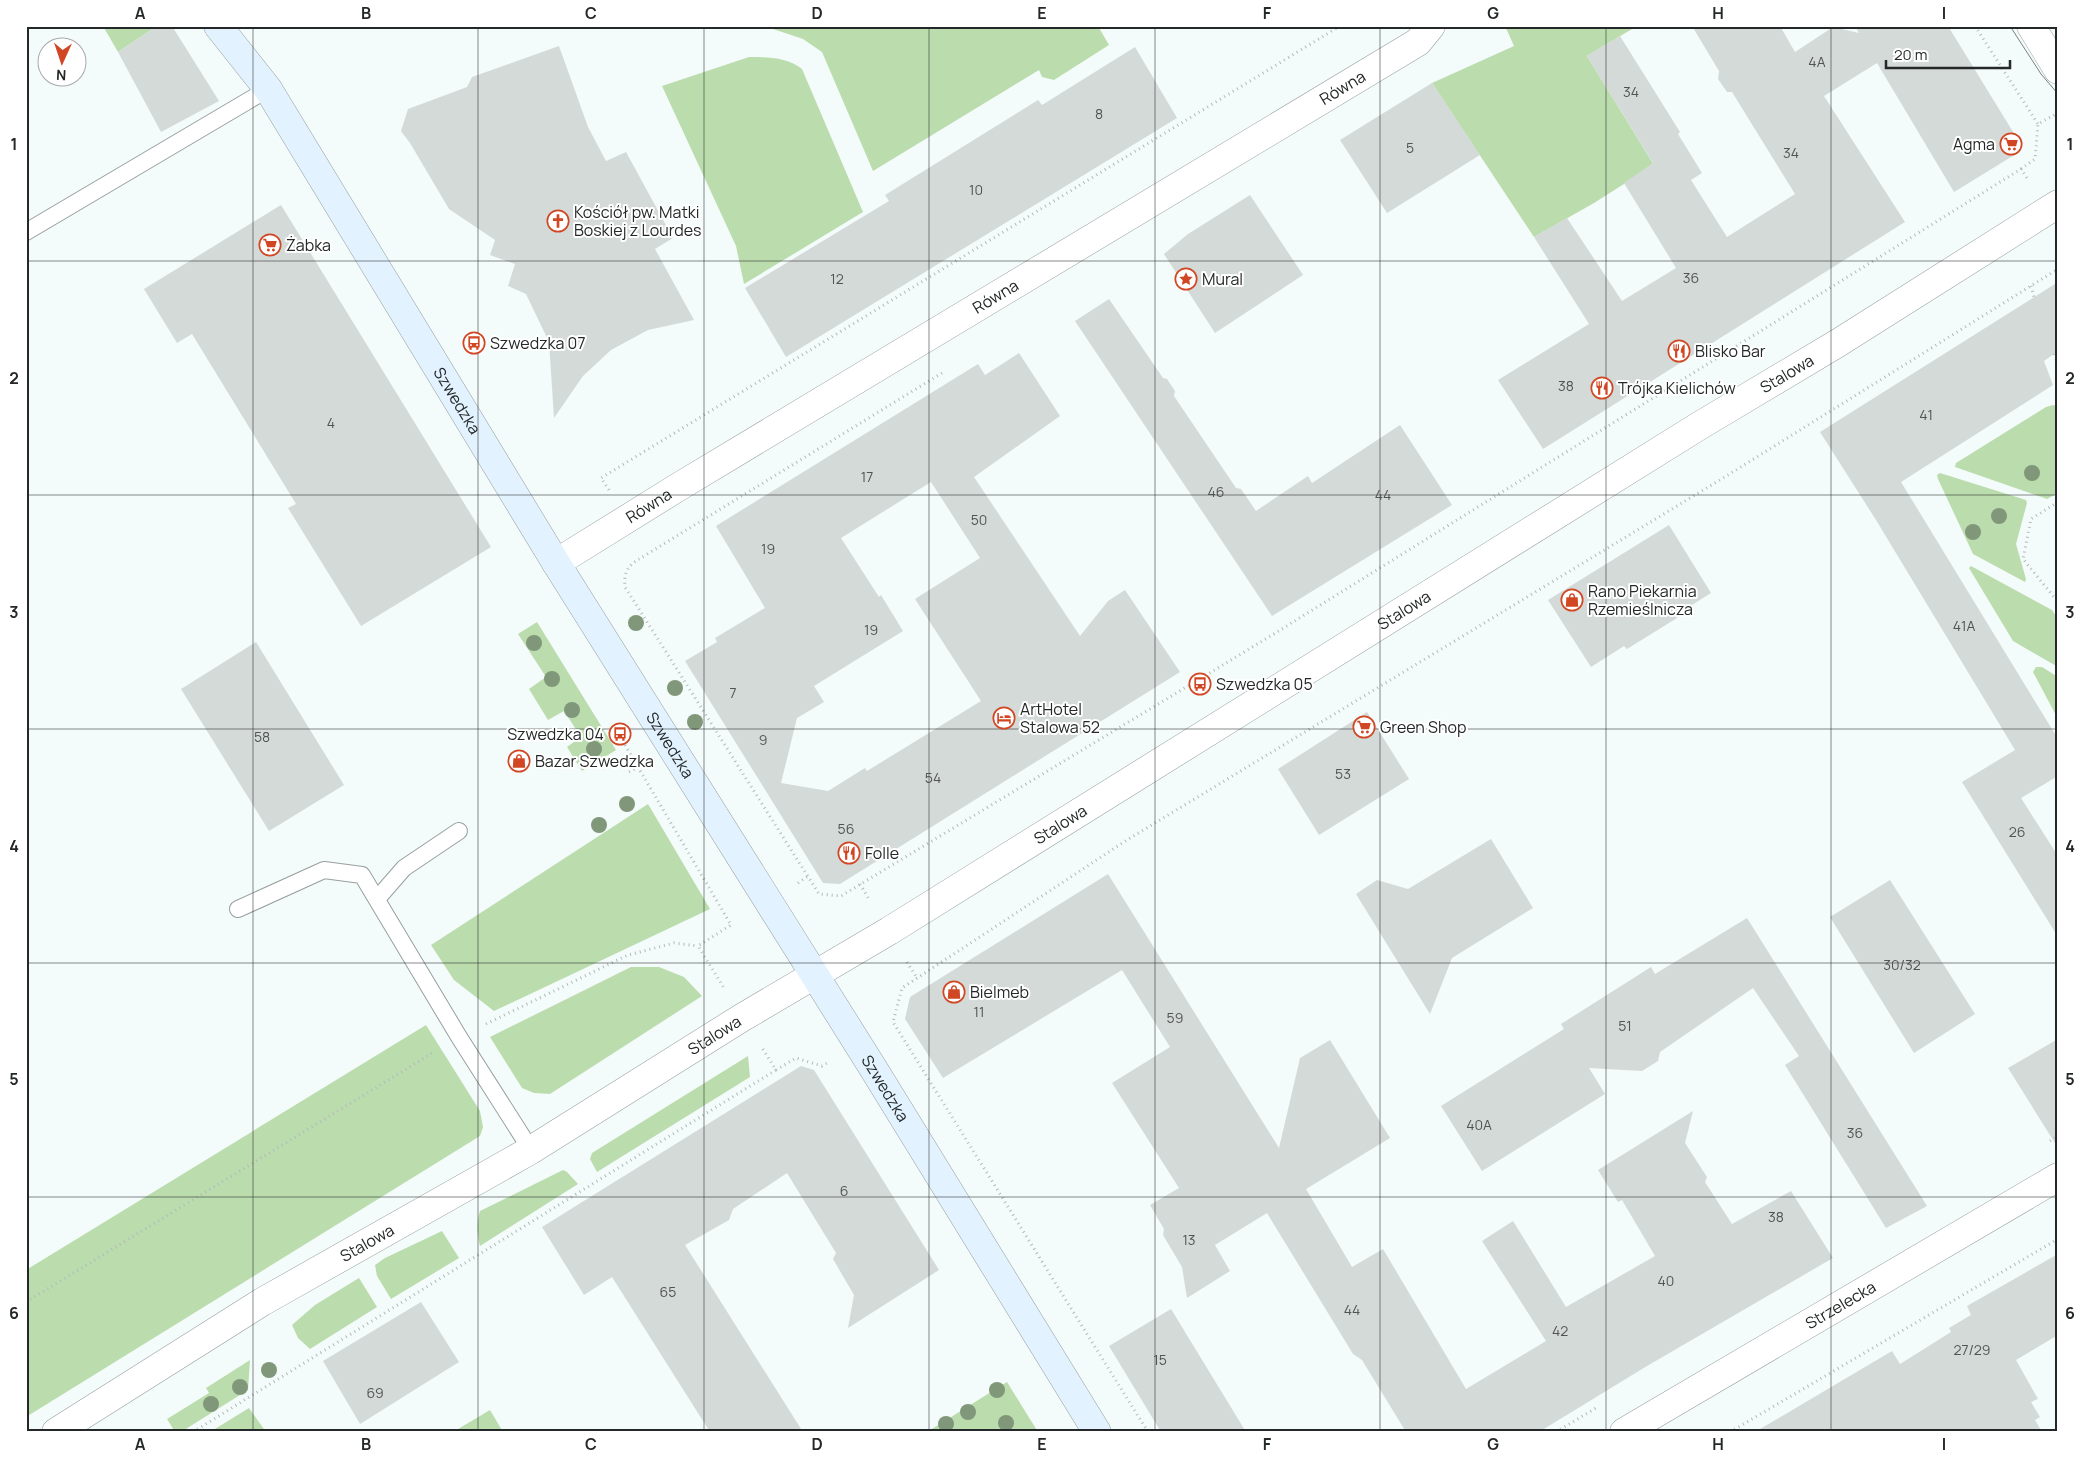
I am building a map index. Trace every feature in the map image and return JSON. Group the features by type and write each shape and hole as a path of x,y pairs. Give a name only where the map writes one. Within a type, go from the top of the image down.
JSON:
{"street":[{"name":"Szwedzka","path":"218,26 268,89 556,563 1097,1432"},
{"name":"Szwedzka","path":"234,26 245,59"},
{"name":"Równa","path":"556,563 627,518 1418,42 1430,26"},
{"path":"2031,26 2058,70"},
{"name":"Stalowa","path":"56,1432 262,1302 531,1150 743,1017 889,931 1699,426 1838,343 2053,207"},
{"name":"Strzelecka","path":"1624,1432 2058,1176"}],"lane":[{"path":"26,232 268,89"},
{"path":"377,899 404,868 458,831"},
{"path":"238,909 324,870 362,875 459,1037 531,1150"}],"path":[{"path":"649,552 601,478 1340,26"},
{"path":"944,372 649,552 630,565 624,575 625,587 819,894 841,896 1269,637 2034,159 2038,124 1975,26"},
{"path":"2038,124 2058,113"},
{"path":"2020,169 2053,207"},
{"path":"1148,1432 894,1022 902,988 1127,840 1728,475 2058,269"},
{"path":"2031,286 2034,297"},
{"path":"2054,354 2058,364"},
{"path":"2058,502 2031,519 2023,559 2058,602"},
{"path":"26,1302 459,1037 628,955 674,943 698,946 731,925 623,742"},
{"path":"629,772 638,768"},
{"path":"698,946 722,984"},
{"path":"758,1042 776,1070"},
{"path":"193,1432 796,1058 822,1066"},
{"path":"1730,1432 2058,1239"}],"green space":[{"path":"103,26 157,26 118,52"},
{"path":"753,26 1098,26 1109,45 1054,80 1042,77 1039,70 873,171 822,52 803,39 773,29"},
{"path":"1505,26 1637,26 1587,56 1654,165 1594,203 1534,237 1432,83 1514,46"},
{"path":"749,57 784,60 802,69 863,212 744,284 736,246 662,86"},
{"path":"2058,406 2058,493 2047,499 1955,467 1956,463 2046,407"},
{"path":"1940,473 2026,500 2027,503 2016,544 2026,579 2025,582 1973,554 1938,479 1937,475"},
{"path":"1971,566 2052,610 2058,619 2058,667 2013,641 1969,568"},
{"path":"537,622 616,750 582,771 567,747 581,737 564,711 548,720 529,689 546,677 518,634"},
{"path":"2036,667 2042,667 2058,677 2058,719 2033,672"},
{"path":"648,804 710,909 494,1011 454,980 431,945"},
{"path":"631,967 659,967 684,977 702,996 550,1094 534,1093 522,1088 490,1037"},
{"path":"426,1025 480,1111 483,1127 480,1136 26,1417 26,1270"},
{"path":"748,1056 750,1077 597,1172 590,1159 592,1153"},
{"path":"563,1170 578,1184 480,1246 477,1228 480,1211"},
{"path":"442,1231 459,1258 391,1299 377,1276 375,1265 385,1258"},
{"path":"359,1278 377,1307 310,1349 298,1338 292,1325 315,1305"},
{"path":"250,1360 248,1390 181,1432 175,1432 167,1419 209,1393 206,1388"},
{"path":"1007,1382 1038,1432 927,1432"},
{"path":"249,1408 266,1432 210,1432"},
{"path":"490,1410 503,1432 453,1432"}],"building":[{"path":"157,26 172,26 219,101 161,132 118,52"},
{"path":"1692,26 1780,26 1795,52 1833,27 1859,33 1855,26 1948,26 2018,140 2016,154 1954,192 1877,63 1824,96 1905,222 1543,449 1498,380 1589,324 1534,237 1567,218 1622,301 1676,268 1624,183 1653,163 1587,56 1620,36 1680,132 1678,134 1702,173 1691,180 1727,237 1795,194 1732,92 1727,92 1718,79 1719,71"},
{"name":"Kościół pw. Matki Boskiej z Lourdes","path":"559,46 588,127 606,161 626,152 673,238 655,249 694,320 648,330 611,350 583,376 554,418 549,342 526,294 508,286 515,264 490,255 495,240 449,209 401,131 408,109 467,87 472,77"},
{"path":"1135,47 1177,118 786,357 745,288 889,201 885,195 1038,100 1042,105"},
{"path":"1432,83 1480,155 1387,213 1340,140"},
{"path":"1250,195 1303,275 1215,333 1164,254 1188,234"},
{"path":"281,205 491,547 361,626 288,508 296,504 192,334 177,343 144,289"},
{"path":"2058,282 2058,351 2044,361 2053,385 1901,482 2058,739 2058,776 2021,798 2058,856 2058,937 1962,782 2015,750 1876,520 1820,432"},
{"path":"1109,299 1163,378 1167,379 1175,391 1174,396 1236,488 1241,489 1256,511 1308,476 1312,483 1400,425 1452,505 1272,616 1075,321"},
{"path":"1019,353 1060,416 974,477 1080,636 1108,601 1125,590 1180,672 840,884 823,883 685,661 717,642 715,638 765,608 716,526 978,364 985,375","holes":["931,482 980,558 915,599 981,701 867,771 865,768 828,791 781,783 797,718 824,702 814,686 903,631 881,595 879,597 841,538"]},
{"path":"1669,525 1711,593 1676,615 1677,618 1627,649 1624,646 1591,667 1548,600"},
{"path":"256,642 344,785 269,831 181,689"},
{"path":"1367,712 1409,779 1319,835 1278,769"},
{"path":"1491,839 1533,908 1452,958 1430,1014 1356,894 1377,880 1408,889"},
{"path":"1108,874 1279,1148 1300,1058 1330,1040 1390,1138 1306,1189 1352,1267 1383,1249 1466,1389 1546,1341 1482,1241 1513,1221 1566,1307 1655,1256 1622,1200 1618,1202 1598,1170 1693,1111 1685,1143 1707,1177 1705,1182 1732,1224 1791,1191 1833,1258 1647,1366 1539,1432 1406,1432 1362,1360 1353,1354 1267,1213 1215,1245 1230,1271 1187,1298 1182,1267 1163,1235 1164,1229 1150,1205 1179,1188 1112,1083 1170,1047 1122,970 943,1078 905,1019 910,997"},
{"path":"1890,880 1975,1014 1914,1053 1830,917"},
{"path":"1747,918 1927,1206 1886,1228 1785,1065 1799,1056 1753,988 1660,1052 1658,1061 1642,1071 1589,1068 1605,1094 1482,1171 1441,1106 1564,1029 1561,1024 1651,967 1655,974"},
{"path":"2058,1039 2058,1148 2008,1068"},
{"path":"801,1066 814,1070 939,1270 848,1328 854,1295 833,1259 836,1253 787,1173 733,1209 729,1220 685,1245 803,1432 710,1432 612,1277 584,1295 542,1227"},
{"path":"2058,1254 2058,1335 2016,1360 2038,1399 2031,1402 2040,1417 2035,1420 2042,1432 1755,1432 1892,1351 1900,1364 1951,1332 1949,1328 1971,1315 1967,1306"},
{"path":"421,1302 459,1362 360,1424 323,1361"},
{"path":"1171,1309 1246,1432 1161,1432 1109,1346"}],"tram line":[{"path":"2010,26 2041,74 2058,94"}],"place":[{"name":"Agma","path":"2011,144"},
{"name":"Kościół pw. Matki Boskiej z Lourdes","path":"558,221"},
{"name":"Żabka","path":"270,245"},
{"name":"Mural","path":"1186,279"},
{"name":"Szwedzka 07","path":"474,343"},
{"name":"Blisko Bar","path":"1679,351"},
{"name":"Trójka Kielichów","path":"1602,388"},
{"name":"Rano Piekarnia Rzemieślnicza","path":"1572,600"},
{"name":"Szwedzka 05","path":"1200,684"},
{"name":"ArtHotel Stalowa 52","path":"1004,718"},
{"name":"Green Shop","path":"1364,727"},
{"name":"Szwedzka 04","path":"620,734"},
{"name":"Bazar Szwedzka","path":"519,761"},
{"name":"Folle","path":"849,853"},
{"name":"Bielmeb","path":"954,992"}]}
